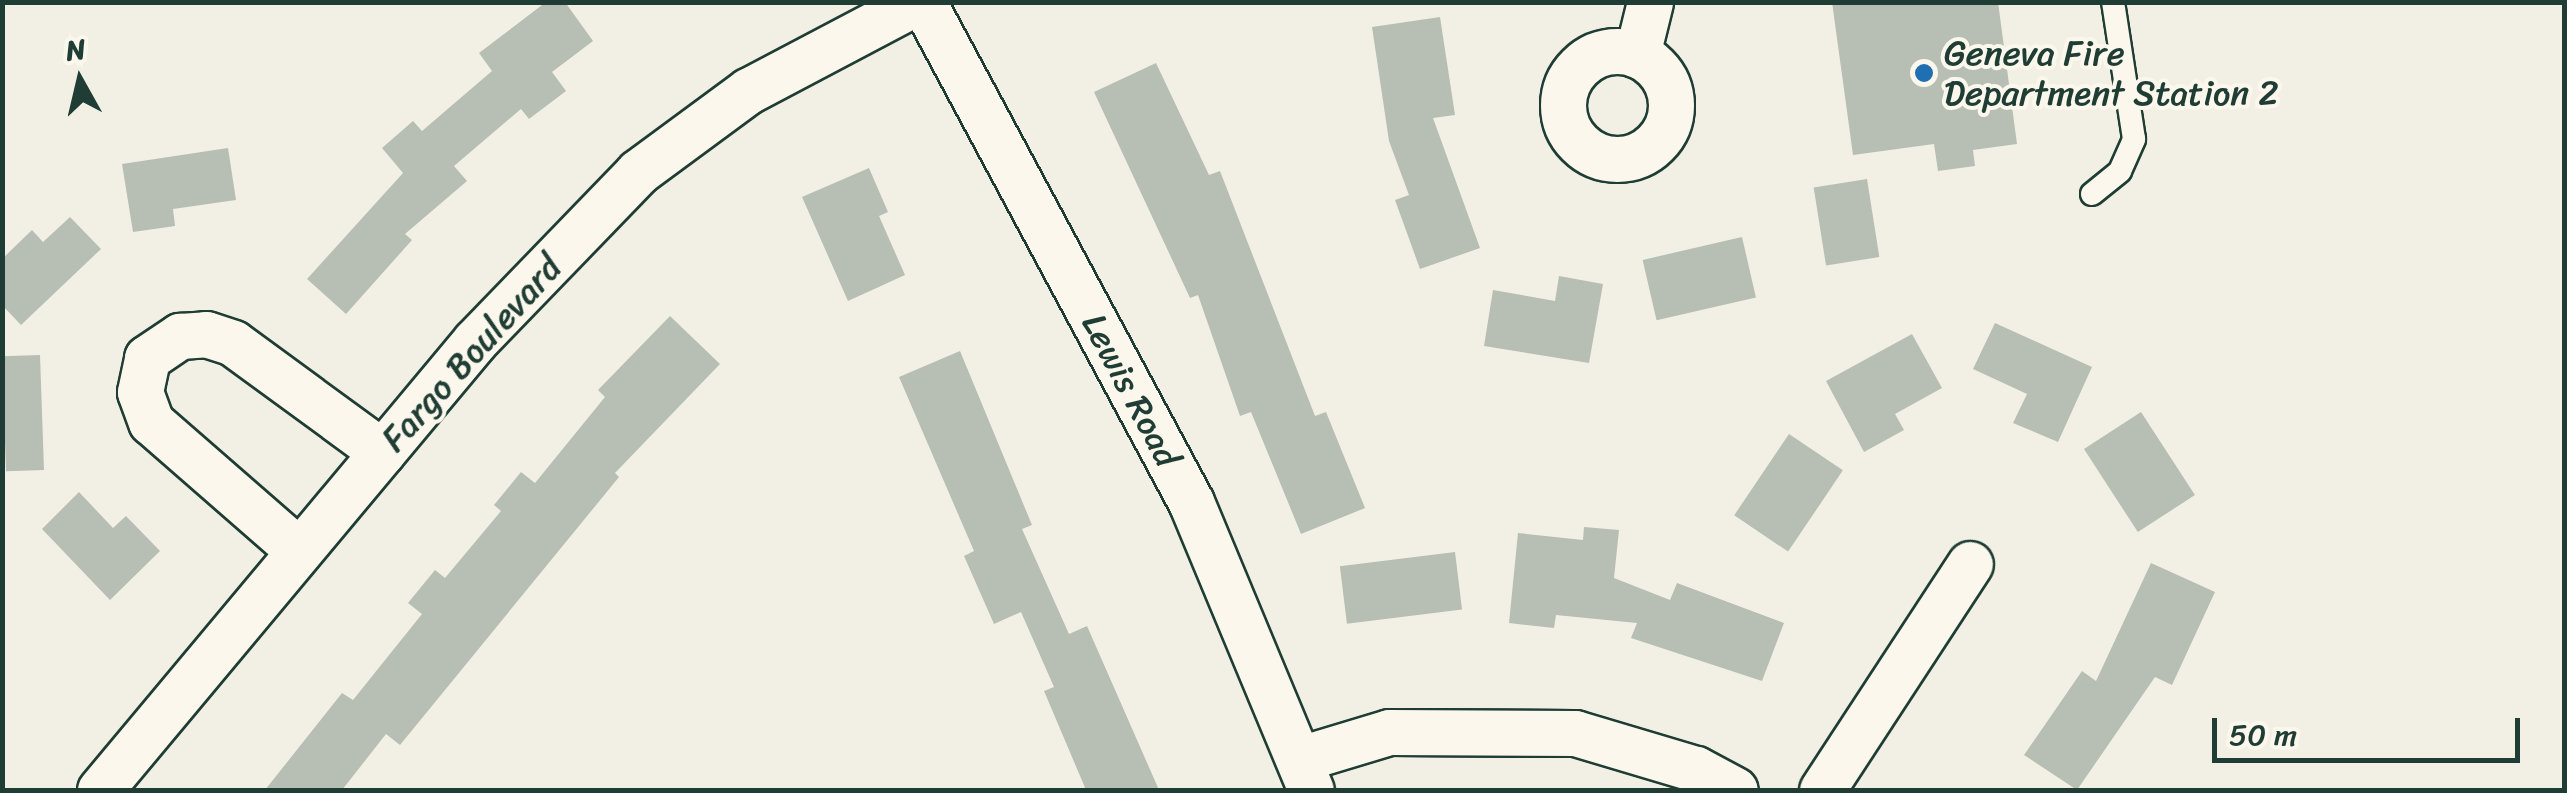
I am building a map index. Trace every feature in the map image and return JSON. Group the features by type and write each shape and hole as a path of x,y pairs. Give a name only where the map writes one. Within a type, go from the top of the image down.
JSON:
{"street":[{"name":"Fargo Boulevard","path":"100,790 474,340 638,172 748,91 920,2"},
{"name":"Lewis Road","path":"920,2 1191,502 1307,774"},
{"path":"1637,55 1650,2"},
{"path":"299,552 169,444 151,422 140,392 147,358 180,336 206,334 233,343 382,452"},
{"path":"1822,790 1970,564"},
{"path":"1307,774 1390,732 1575,733 1696,769 1735,790"}],"lane":[{"path":"2092,194 2120,171 2134,138 2114,2"}],"building":[{"path":"546,2 565,2 593,41 552,72 566,91 529,119 521,109 454,166 467,181 405,234 412,240 346,314 307,279 403,173 382,148 413,121 422,131 492,71 479,53"},
{"name":"Geneva Fire Department Station 2","path":"1832,2 1998,2 2017,144 1973,150 1975,166 1938,171 1934,144 1853,155"},
{"path":"1440,17 1455,115 1433,118 1480,248 1420,269 1395,200 1409,195 1389,141 1372,27"},
{"path":"1156,63 1209,175 1220,171 1315,416 1326,412 1365,508 1301,534 1251,412 1240,416 1198,295 1190,298 1094,92"},
{"path":"228,148 236,200 173,209 175,226 133,232 122,164"},
{"path":"869,168 888,212 879,216 905,275 848,301 802,197"},
{"path":"1867,179 1879,257 1826,265 1814,187"},
{"path":"70,217 101,249 21,325 2,305 2,259 32,230 43,242"},
{"path":"1742,237 1756,297 1657,320 1643,260"},
{"path":"1559,276 1603,284 1589,363 1484,346 1493,290 1555,301"},
{"path":"670,316 720,364 615,473 619,477 400,745 386,734 342,790 265,790 342,693 353,700 422,614 408,603 435,570 445,578 501,511 494,505 521,472 535,483 605,397 598,390"},
{"path":"1995,323 2092,367 2058,442 2013,423 2027,394 1973,369"},
{"path":"1912,334 1942,388 1895,414 1904,430 1864,452 1826,381"},
{"path":"960,351 1032,525 1022,529 1069,634 1087,626 1159,790 1086,790 1044,691 1054,687 1021,612 994,624 964,556 974,551 899,377"},
{"path":"40,355 44,470 6,471 2,356"},
{"path":"2141,412 2195,495 2138,532 2084,449"},
{"path":"1789,434 1843,470 1788,552 1734,515"},
{"path":"79,492 113,528 126,516 160,551 110,600 42,529"},
{"path":"1584,527 1619,530 1614,578 1670,600 1677,583 1784,623 1762,681 1631,638 1637,623 1556,615 1554,628 1509,623 1518,533 1583,540"},
{"path":"1455,552 1462,610 1347,624 1340,566"},
{"path":"2151,563 2215,592 2172,685 2155,677 2077,790 2024,755 2082,671 2096,681"}],"place":[{"name":"Geneva Fire Department Station 2","path":"1924,73"}]}
